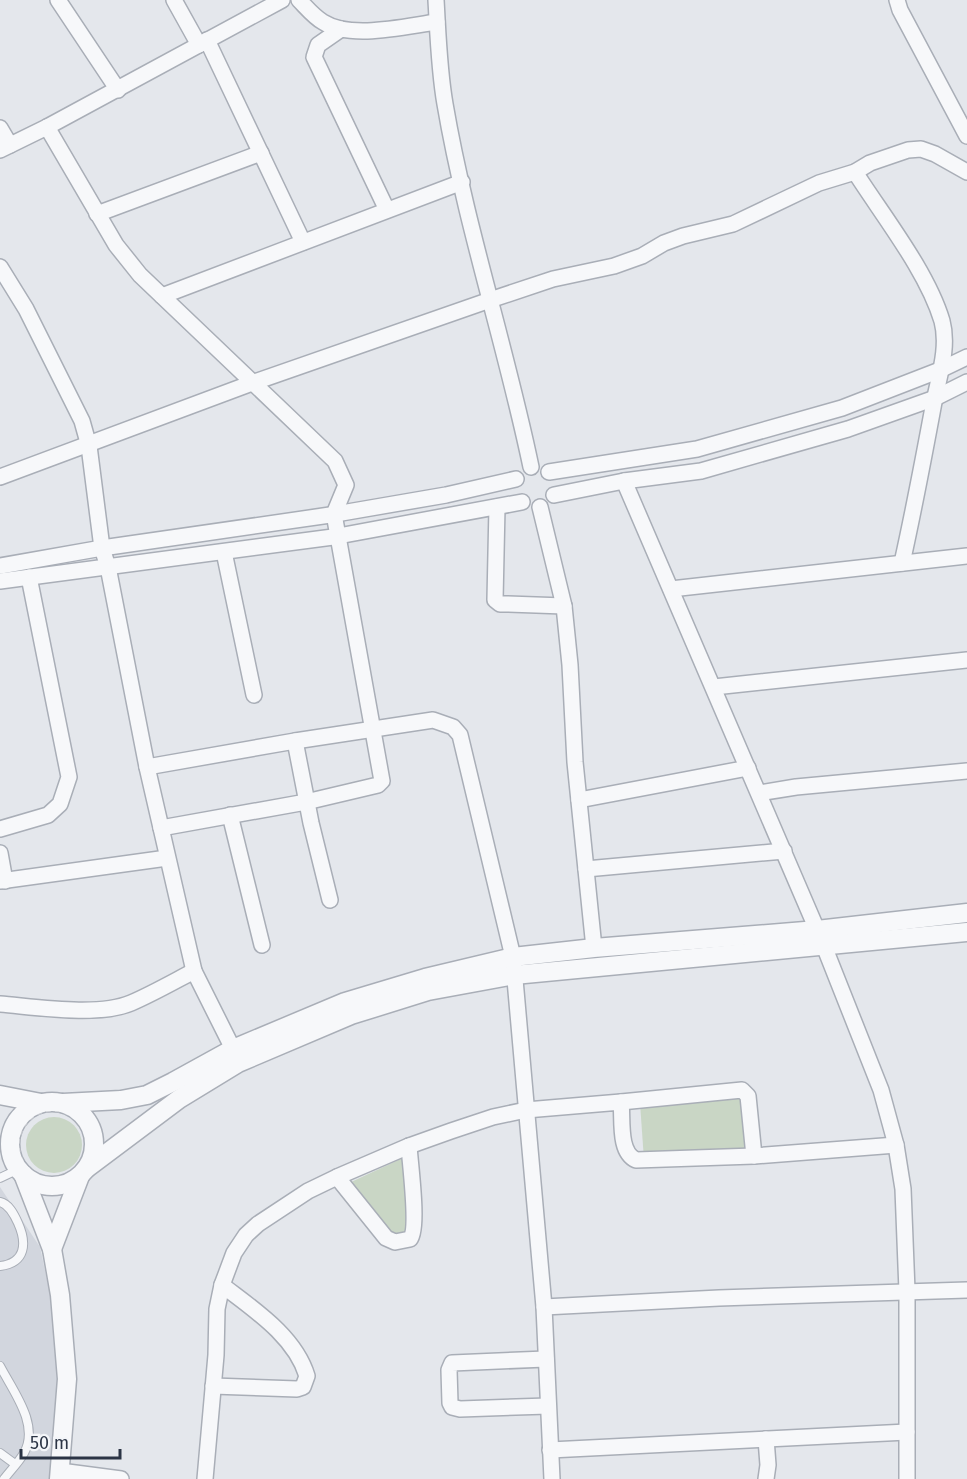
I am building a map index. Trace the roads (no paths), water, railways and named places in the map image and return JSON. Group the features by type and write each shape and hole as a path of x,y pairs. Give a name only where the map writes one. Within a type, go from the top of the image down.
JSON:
{"street":[{"path":"58,0 118,90"},
{"path":"174,0 203,42 261,153 303,242"},
{"path":"0,128 5,147 118,90 282,0"},
{"path":"299,0 323,22 341,29 374,30 437,22"},
{"path":"436,0 445,103 490,300 518,403 531,467"},
{"path":"897,0 900,10 967,136"},
{"path":"341,29 318,45 314,57 387,210"},
{"path":"47,127 116,245 140,275 335,461 346,485 334,514 382,777 381,783 306,802 161,828"},
{"path":"0,477 89,446 252,383 490,300 553,279 614,266 642,256 664,243 683,236 733,224 819,183 855,172 870,163 908,150 921,149 935,154 967,172"},
{"path":"97,214 261,153"},
{"path":"855,172 896,233 931,293 942,322 945,348 902,562"},
{"path":"162,297 462,182"},
{"path":"0,267 26,309 82,421 89,446 102,548 108,567 147,767 194,971 235,1056"},
{"path":"549,472 697,449 842,408 940,370 967,357"},
{"path":"554,495 624,481 701,471 848,429 935,398 967,382"},
{"path":"0,566 446,495 516,479 531,467 543,468 549,472 555,483 554,495 540,507 533,507 522,502 515,492 516,479"},
{"path":"624,481 821,938 881,1090 896,1144 903,1189 907,1291 907,1479"},
{"path":"0,581 338,536 522,502"},
{"path":"497,507 495,600 500,604 564,606"},
{"path":"540,507 564,606 579,800 594,948"},
{"path":"224,552 254,696"},
{"path":"671,589 967,556"},
{"path":"0,829 48,815 60,804 69,777 29,577"},
{"path":"714,687 967,660"},
{"path":"147,767 433,720 453,727 460,735 513,966 544,1307 552,1479"},
{"path":"295,741 306,802 330,900"},
{"path":"579,800 748,768"},
{"path":"759,793 796,787 967,771"},
{"path":"230,815 262,945"},
{"path":"586,868 784,851"},
{"path":"0,853 3,881 167,858"},
{"path":"513,966 821,938 967,913"},
{"path":"0,1095 41,1103 63,1103 121,1100 147,1095 235,1056 351,1015 513,966 594,948 967,932"},
{"path":"0,1004 87,1010 108,1009 129,1004 194,971"},
{"path":"0,1150 31,1180 51,1186 71,1181 235,1056"},
{"path":"205,1479 218,1309 222,1285 234,1253 246,1235 274,1212 337,1177 409,1146 493,1118 525,1110 742,1090 748,1096 754,1156"},
{"path":"621,1102 625,1149 631,1158 636,1160 754,1156 896,1144"},
{"path":"41,1103 28,1110 17,1120 11,1134 10,1149 52,1249 60,1295 67,1379 59,1475 121,1479"},
{"path":"52,1249 83,1172 92,1158 94,1147 94,1135 90,1124 74,1107 63,1103"},
{"path":"337,1177 386,1238 395,1242 410,1239 414,1231 414,1217 409,1146"},
{"path":"213,1386 289,1390 303,1387 307,1376 297,1353 269,1322 222,1285"},
{"path":"544,1307 719,1298 967,1290"},
{"path":"546,1359 452,1364 450,1403 452,1407 460,1409 548,1406"},
{"path":"550,1450 907,1432"},
{"path":"766,1439 768,1465 766,1479"}],"lane":[{"path":"0,1178 19,1169"},
{"path":"0,1202 4,1203 14,1214 25,1239 22,1252 10,1265 0,1266"},
{"path":"0,1366 22,1408 31,1433 25,1453 4,1479"},
{"path":"0,1453 15,1464"}]}
